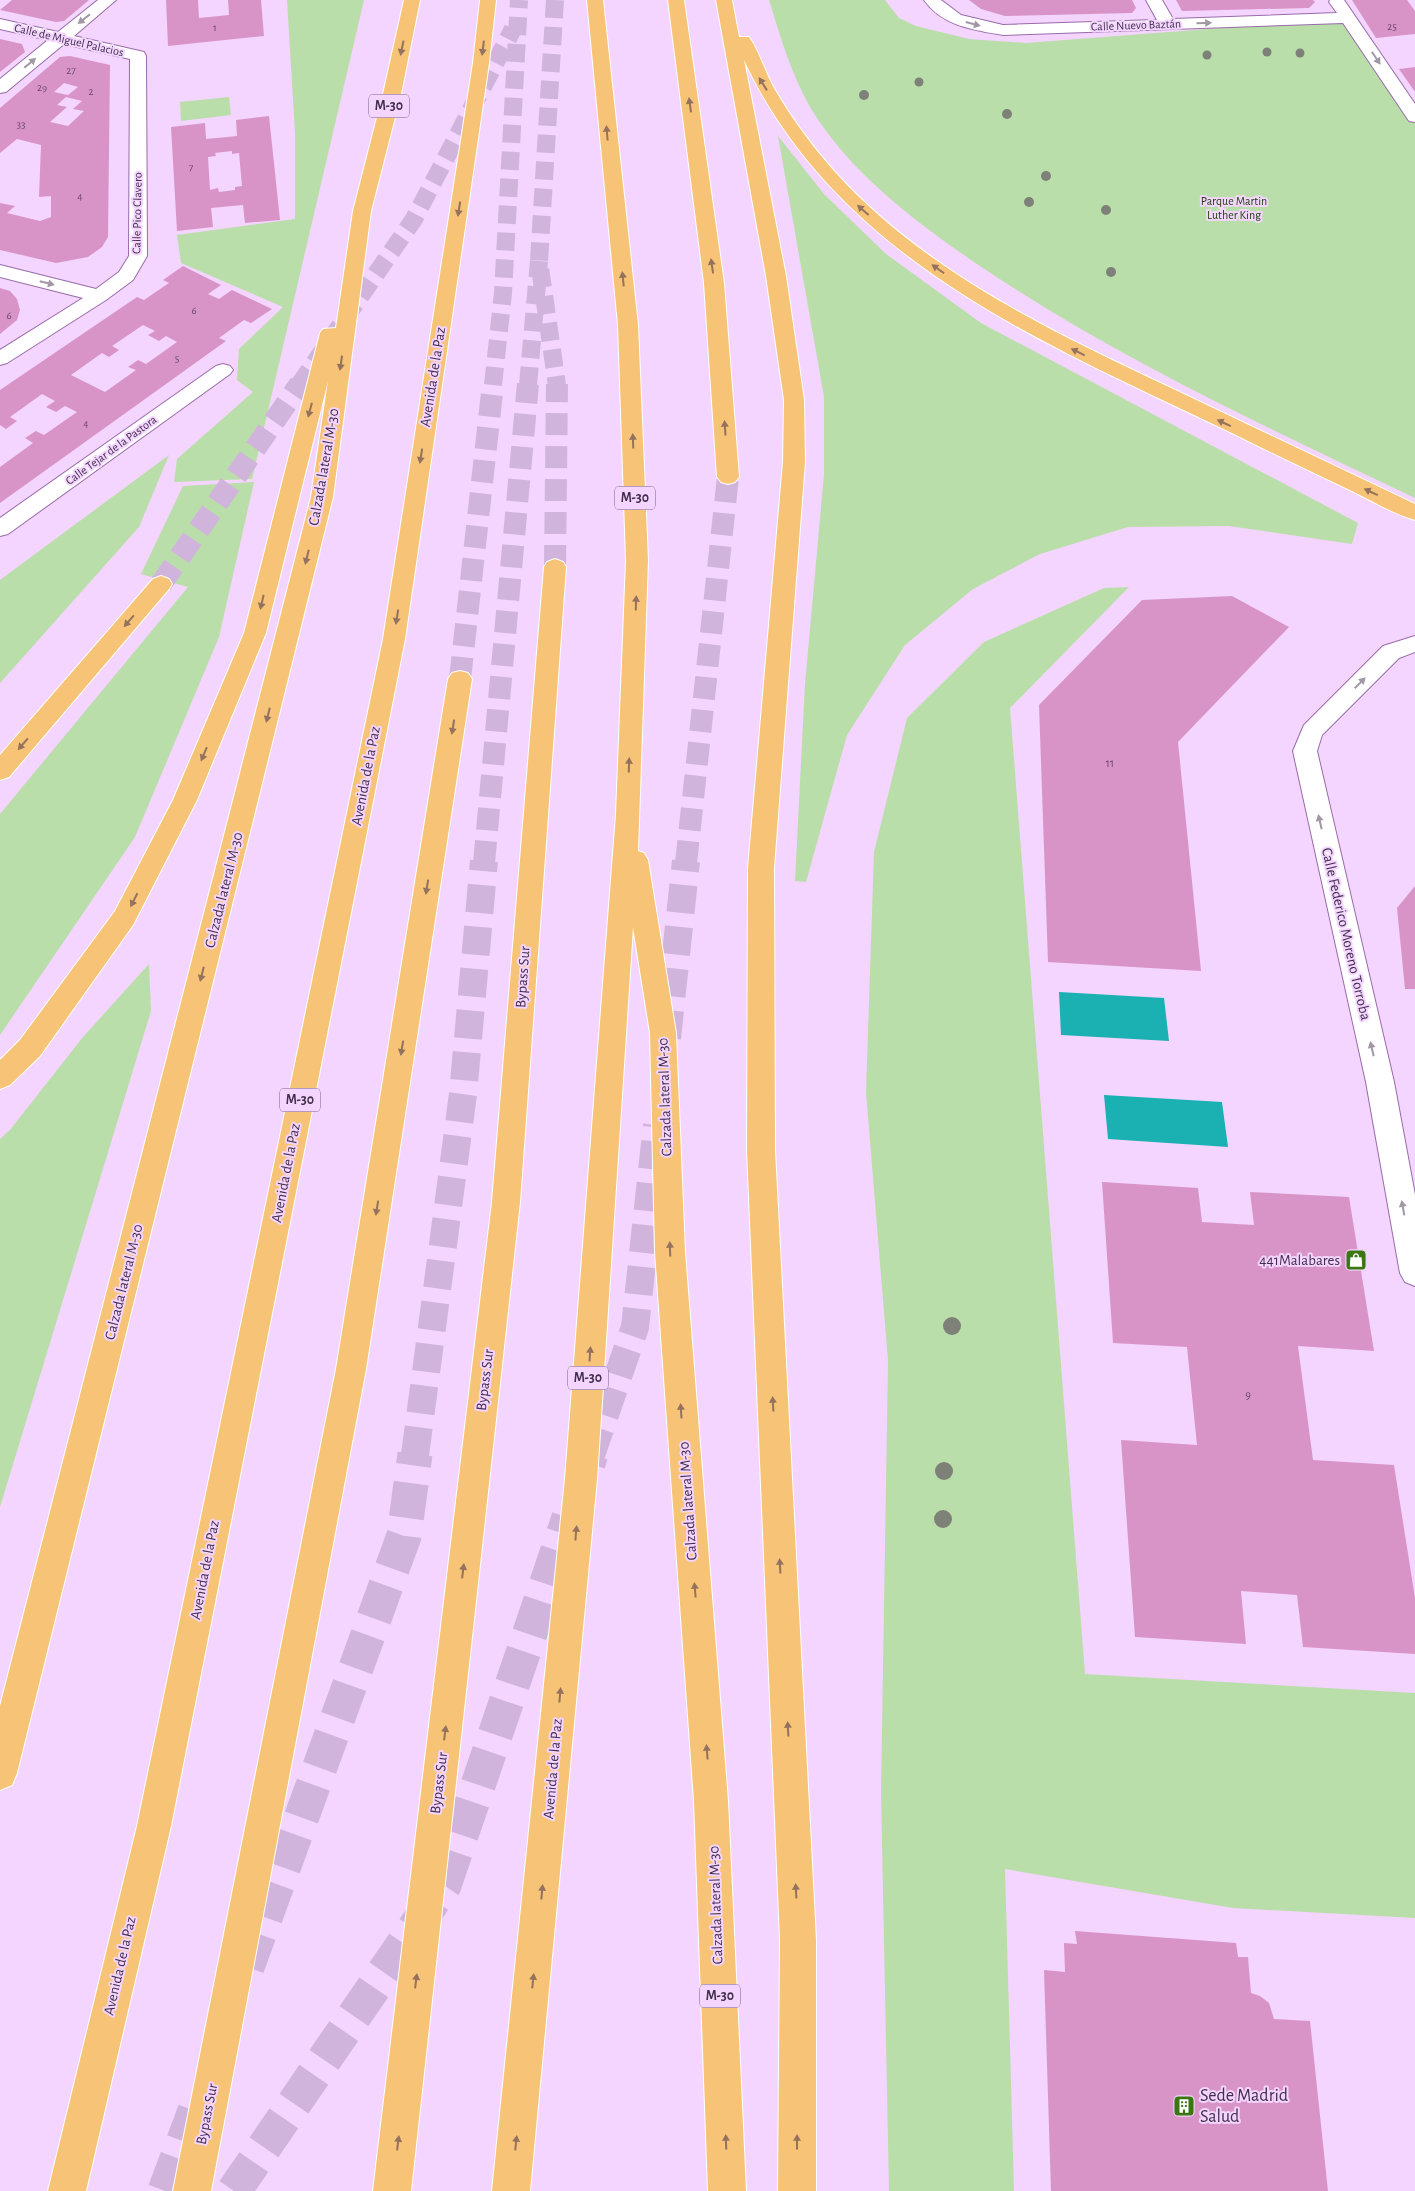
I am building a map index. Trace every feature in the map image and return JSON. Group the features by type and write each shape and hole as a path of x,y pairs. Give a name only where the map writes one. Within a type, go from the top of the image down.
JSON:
{"highway":[{"name":"Calzada lateral M-30","path":"0,1773 322,497 362,211 392,94 412,0"},
{"name":"Avenida de la Paz","path":"67,2191 154,1826 394,639 481,63 488,0"},
{"name":"Avenida de la Paz","path":"511,2191 581,1479 628,814 638,560 628,325 594,0"},
{"path":"676,0 714,283 728,477"},
{"path":"725,0 756,72 805,150 848,196 900,242 990,305 1042,334 1415,513"},
{"path":"725,0 776,276 794,400 794,462 762,868 761,1150 798,1940 797,2191"},
{"path":"0,1077 30,1048 124,918 185,800 255,633 287,499 362,211"},
{"name":"Bypass Sur","path":"392,2191 506,1202 554,567"},
{"path":"0,771 161,584"},
{"name":"Bypass Sur","path":"192,2191 351,1369 460,679"},
{"name":"Calzada lateral M-30","path":"628,814 663,1033 670,1252 711,1801 727,2191"}],"street":[{"path":"0,88 108,0"},
{"name":"Calle Nuevo Baztán","path":"932,0 952,18 974,25 1004,30 1348,18"},
{"path":"1154,0 1168,24"},
{"path":"1336,0 1415,117"},
{"name":"Calle de Miguel Palacios","path":"0,24 138,56"},
{"name":"Calle Pico Clavero","path":"0,359 99,296 126,276 138,256 138,56"},
{"path":"0,271 99,296"},
{"name":"Calle Tejar de la Pastora","path":"0,529 223,370"},
{"name":"Calle Federico Moreno Torroba","path":"1415,644 1391,652 1312,731 1305,751 1380,1082 1415,1273"}],"green space":[{"path":"287,0 364,0 252,479 174,482 177,459 253,392 237,380 239,349 283,307 181,263 177,235 295,219 295,133"},
{"name":"Parque Martin Luther King","path":"769,0 885,0 899,18 916,26 969,39 1026,43 1348,18 1415,117 1415,498 1252,420 1144,364 1092,335 989,272 920,223 854,165 819,121 796,78"},
{"path":"229,97 231,115 181,121 180,102"},
{"path":"778,136 824,194 886,254 981,323 1358,523 1352,544 1229,526 1128,527 1040,554 973,589 905,645 847,735 806,882 795,881 805,684 824,474 824,397"},
{"path":"169,455 139,527 0,683 0,580"},
{"path":"254,482 219,637 135,837 0,1035 0,814 188,587 141,574 183,486"},
{"path":"1129,587 1010,708 1085,1674 1415,1693 1415,1918 1233,1908 1005,1869 1014,2191 889,2191 881,1792 888,1361 866,1092 874,852 907,718 984,642 1104,588"},
{"path":"149,964 151,1011 0,1507 0,1139 10,1130 83,1037"}],"shaded area":[{"path":"1059,992 1164,998 1169,1041 1061,1035"},
{"path":"1104,1095 1222,1102 1228,1147 1108,1139"}],"building":[{"path":"12,0 89,0 64,21 56,22 0,10"},
{"path":"166,0 198,0 199,18 229,15 228,0 261,0 264,36 168,46"},
{"path":"969,0 1132,0 1136,8 1132,13 1005,16 981,9"},
{"path":"1176,0 1313,0 1315,2 1309,8 1182,11"},
{"path":"1352,0 1407,0 1415,11 1415,34 1376,38"},
{"path":"0,39 22,44 25,52 0,72"},
{"path":"70,56 110,65 108,237 102,247 88,257 56,263 0,250 0,203 15,206 7,213 40,221 51,217 51,196 39,197 41,145 17,139 0,153 0,108 60,57","holes":["64,83 78,87 68,95 54,92","66,97 82,101 73,109 84,111 68,126 50,122 67,107 57,105"]},
{"path":"1415,67 1415,92 1399,69"},
{"path":"269,116 280,220 245,223 243,205 211,208 213,227 177,231 171,127 205,123 206,139 237,136 236,120","holes":["232,151 232,154 239,153 242,186 235,187 235,190 219,192 218,188 210,190 208,157 216,156 215,153"]},
{"path":"183,266 221,285 208,294 219,299 232,290 272,309 251,323 244,320 219,338 226,341 0,503 0,467 33,443 25,438 36,431 44,435 77,412 65,406 56,412 46,407 55,401 42,394 10,417 17,421 6,429 0,425 0,390 137,297 144,300 169,283 163,280","holes":["143,325 155,331 148,335 159,341 166,336 177,342 146,364 138,360 128,367 136,370 105,392 71,375 102,353 109,357 119,350 112,346"]},
{"path":"0,288 10,291 17,299 20,310 17,320 0,334"},
{"path":"1232,596 1289,627 1178,742 1201,971 1048,962 1039,705 1142,600"},
{"path":"1415,886 1415,989 1405,989 1397,908"},
{"path":"1102,1182 1198,1188 1202,1222 1254,1225 1250,1192 1349,1197 1374,1351 1298,1346 1313,1460 1394,1465 1415,1598 1415,1654 1303,1647 1297,1595 1241,1591 1246,1644 1135,1637 1121,1440 1197,1445 1187,1347 1113,1343"},
{"name":"Sede Madrid Salud","path":"1075,1931 1236,1943 1238,1957 1248,1957 1251,1993 1260,1996 1269,2003 1274,2019 1310,2021 1328,2191 1051,2191 1044,1970 1065,1972 1064,1943 1077,1944"}],"tunnel":[{"path":"493,385 503,293 519,0"},
{"path":"539,261 555,0"},
{"path":"299,385 414,219 513,29"},
{"path":"528,385 539,261"},
{"path":"539,261 557,385"},
{"path":"161,584 300,384"},
{"path":"460,679 493,384"},
{"path":"484,863 528,384"},
{"path":"555,567 557,385"},
{"path":"686,863 728,477"},
{"path":"415,1455 463,1094 484,861"},
{"path":"667,1038 686,861"},
{"path":"591,1455 635,1327 657,1125"},
{"path":"247,1967 404,1536 415,1454"},
{"path":"588,1463 591,1454"},
{"path":"234,2191 444,1885 569,1518"},
{"path":"165,2191 195,2111"}],"place":[{"name":"441Malabares","path":"1356,1260"},
{"name":"Sede Madrid Salud","path":"1184,2106"}]}
